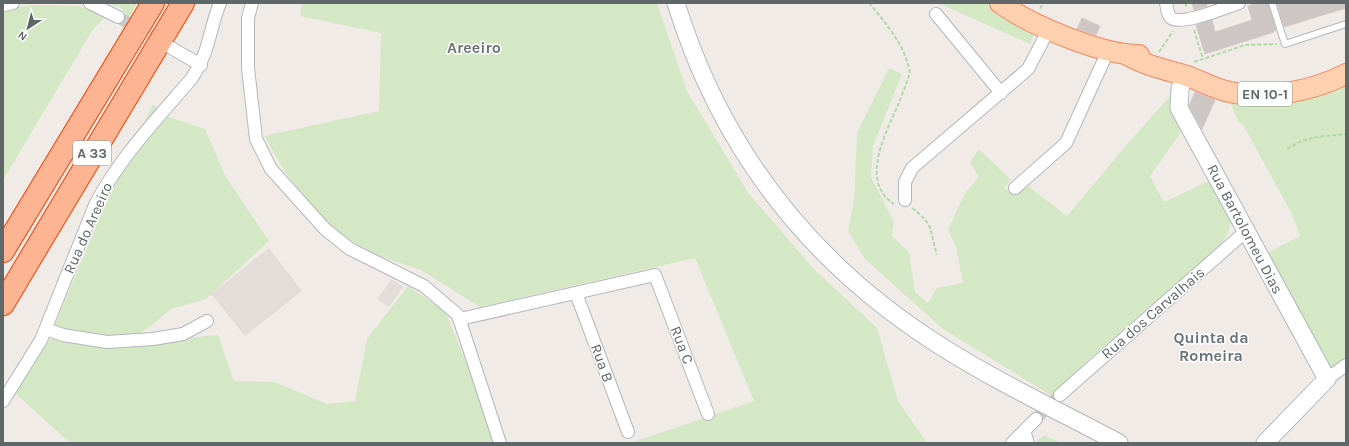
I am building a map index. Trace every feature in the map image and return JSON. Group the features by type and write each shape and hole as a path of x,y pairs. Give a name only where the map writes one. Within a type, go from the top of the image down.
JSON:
{"highway":[{"name":"A 33","path":"3,251 153,3"},
{"name":"A 33","path":"3,304 183,3"}],"main road":[{"path":"668,3 676,30 697,82 719,128 777,214 811,252 845,284 881,314 930,348 969,372 1104,443"},
{"path":"676,3 698,68 737,143 758,175 786,212 816,246 845,275 877,301 939,345 1021,392 1119,443"},
{"name":"EN 10-1","path":"1000,3 1024,18 1049,28 1163,71 1187,70 1230,92 1256,94 1302,90 1330,82 1346,74"},
{"name":"Rua Bartolomeu Dias","path":"1187,70 1180,89 1179,108 1245,232 1327,379"},
{"path":"1270,439 1327,379"}],"street":[{"path":"3,5 13,3"},
{"path":"90,3 118,17"},
{"name":"Rua do Areeiro","path":"3,401 28,363 46,329 95,205 105,186 127,154 192,78 201,65 208,48 220,3"},
{"path":"252,3 248,18 248,68 256,139 272,168 297,198 330,233 350,249 424,286 458,315 500,443"},
{"path":"1166,3 1168,14 1176,20 1190,19 1239,3"},
{"path":"936,14 1001,93"},
{"path":"905,200 905,182 912,168 1028,69 1049,28"},
{"path":"166,45 201,65"},
{"path":"1015,188 1066,143 1117,53"},
{"name":"Rua dos Carvalhais","path":"1060,395 1245,232"},
{"name":"Rua C","path":"576,293 655,275 708,414"},
{"path":"460,319 576,293"},
{"name":"Rua B","path":"576,293 628,432"},
{"path":"46,329 63,335 107,342 152,339 183,334 207,322"},
{"path":"1327,379 1346,365"},
{"path":"1012,443 1036,419"},
{"path":"1024,431 1028,443"}],"lane":[{"path":"1272,3 1285,44 1346,24"}],"path":[{"path":"869,3 896,40 908,60 910,73 880,146 877,162 878,179 883,193 895,204 901,204 905,200 912,208 924,217 931,227 937,255"},
{"path":"1185,3 1203,59"},
{"path":"1158,54 1172,36 1176,20"},
{"path":"1187,70 1203,59 1245,45 1285,44"},
{"path":"1287,149 1300,140 1312,137 1346,134"}],"shaded area":[{"path":"269,248 302,291 245,336 211,294"},
{"path":"392,279 403,287 389,307 377,299"}],"green space":[{"path":"103,3 137,3 129,18 120,7"},
{"path":"302,3 657,3 687,91 749,194 813,268 877,328 898,401 927,443 630,443 754,401 695,258 480,307 421,270 373,254 329,227 285,172 264,136 379,111 381,33 300,16"},
{"path":"938,3 987,3 1000,13 1036,30 1030,44"},
{"path":"33,5 80,6 105,17 92,31 3,180 3,9"},
{"path":"889,68 902,74 873,146 871,177 894,222 892,236 909,252 915,292 928,303 937,288 963,283 956,247 948,230 965,193 979,177 970,162 979,149 1011,180 1004,188 1016,195 1028,186 1067,216 1129,142 1172,94 1180,120 1181,132 1150,176 1164,202 1211,180 1226,204 1231,218 1227,234 1222,244 1087,361 1052,396 943,329 865,259 848,231 854,200 857,133"},
{"path":"1346,82 1346,358 1329,371 1263,255 1300,236 1292,214 1242,123 1240,124 1226,94"},
{"path":"153,104 169,117 205,129 226,177 269,241 206,299 171,309 151,326 133,337 86,335 53,329 101,215"},
{"path":"408,286 445,311 484,406 495,443 70,443 15,393 52,336 112,345 218,335 234,381 274,382 327,404 355,401 367,339"},
{"path":"1044,435 1061,443 1035,443"}],"building":[{"path":"1192,3 1206,3 1207,6 1194,10"},
{"path":"1257,3 1268,3 1276,30 1274,32 1205,54 1196,25 1212,20 1215,32 1252,20 1248,6"},
{"path":"1277,3 1346,3 1346,8 1284,27"},
{"path":"1082,18 1100,26 1096,35 1077,29"},
{"path":"1195,92 1215,100 1202,129 1189,106"}],"tunnel":[{"path":"118,17 165,44"},
{"path":"1036,419 1060,395"}],"district":[{"name":"Areeiro","path":"474,47"},
{"name":"Quinta da Romeira","path":"1211,346"}]}
